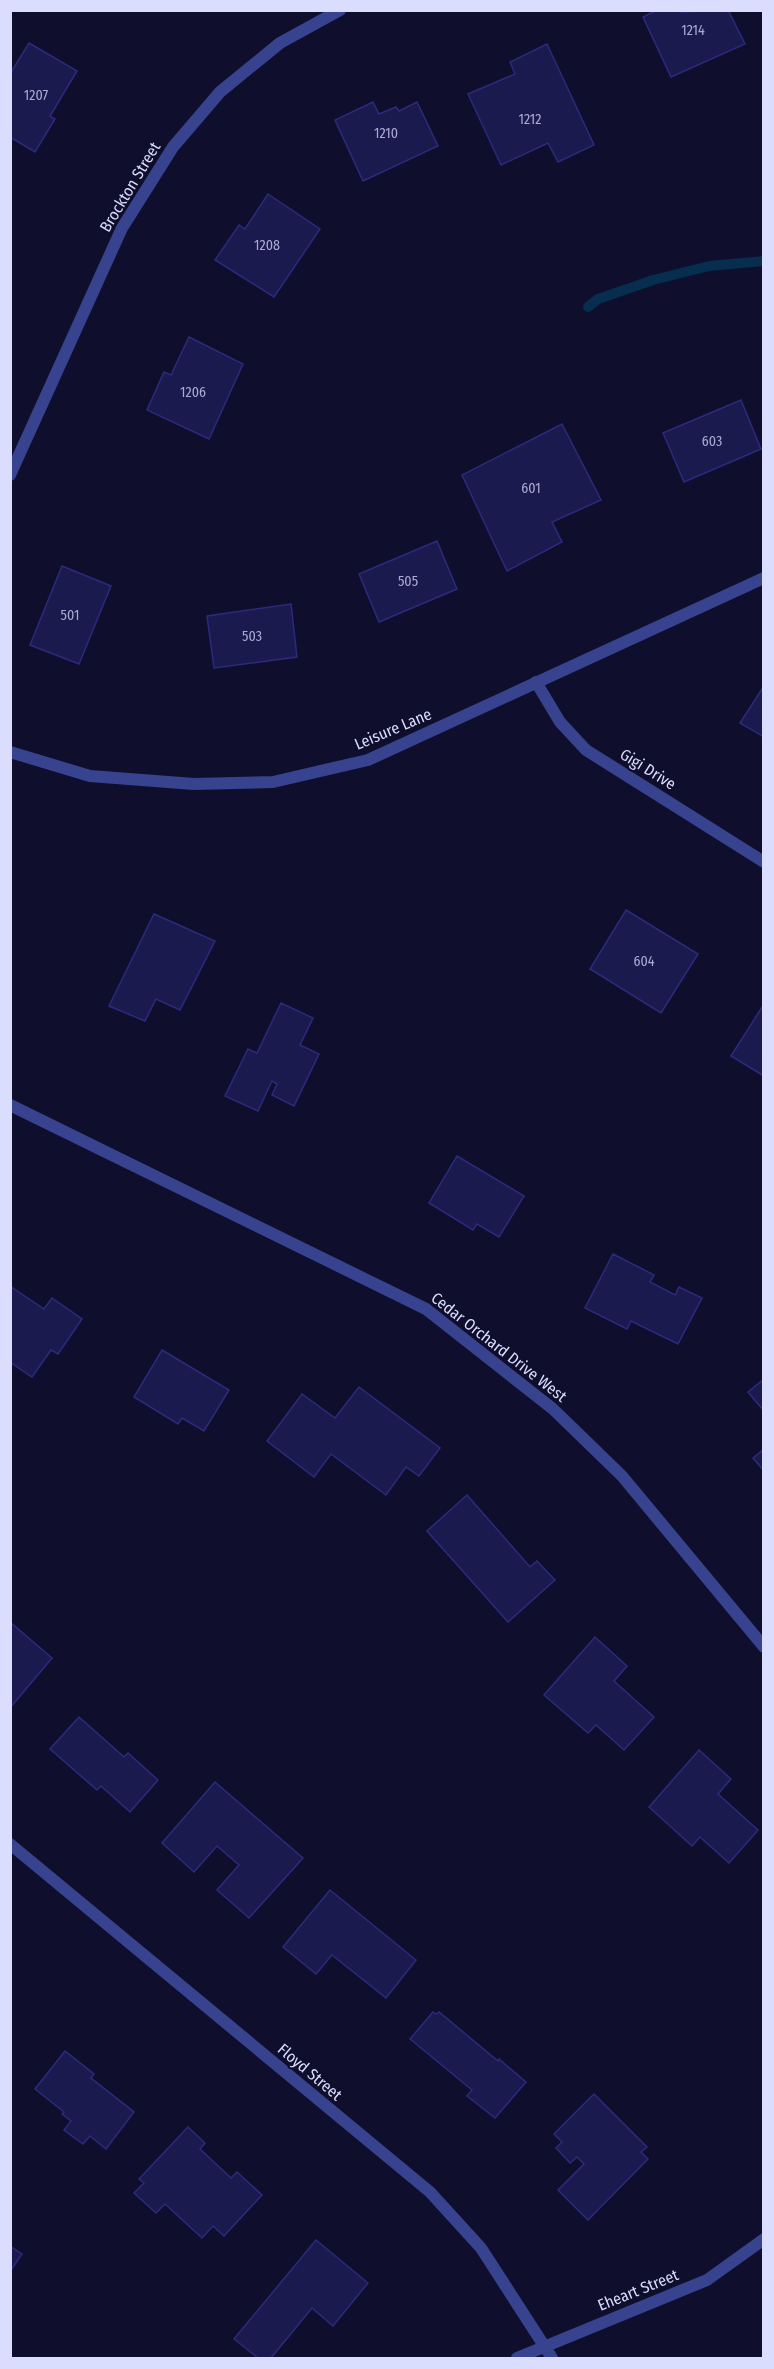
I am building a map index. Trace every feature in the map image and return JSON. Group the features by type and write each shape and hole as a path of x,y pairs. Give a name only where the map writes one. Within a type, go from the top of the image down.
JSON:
{"street":[{"name":"Brockton Street","path":"10,475 122,228 172,147 220,92 246,70 280,43 340,10"},
{"name":"Leisure Lane","path":"10,752 90,776 194,784 273,782 369,760 536,681 764,578"},
{"name":"Gigi Drive","path":"536,681 560,722 586,750 764,862"},
{"name":"Cedar Orchard Drive West","path":"10,1105 426,1309 553,1408 622,1476 764,1647"},
{"name":"Floyd Street","path":"10,1844 430,2193 481,2248 552,2358"},
{"name":"Eheart Street","path":"517,2358 708,2280 764,2239"}],"building":[{"path":"657,10 681,10 681,12 728,10 745,44 671,77 643,17"},
{"path":"29,43 77,71 50,116 55,119 35,152 10,137 10,74"},
{"path":"547,44 594,145 558,162 548,143 501,165 468,94 515,74 510,62"},
{"path":"373,102 379,114 396,107 399,111 417,102 438,146 363,181 335,120"},
{"path":"268,194 320,229 274,297 215,260 239,225 245,229"},
{"path":"189,337 243,364 209,439 147,410 164,372 171,375"},
{"path":"741,400 761,449 684,482 663,433"},
{"path":"562,424 601,500 552,522 562,542 507,571 462,475"},
{"path":"437,541 457,589 379,622 359,574"},
{"path":"62,566 111,586 79,664 30,645"},
{"path":"291,604 297,657 214,668 207,616"},
{"path":"764,686 764,737 740,723"},
{"path":"626,910 698,954 661,1013 590,969"},
{"path":"154,914 215,941 180,1010 156,999 145,1021 109,1006"},
{"path":"281,1003 313,1018 300,1045 319,1054 294,1106 272,1095 277,1084 272,1081 258,1111 225,1096 248,1049 257,1053"},
{"path":"764,1004 764,1076 731,1056"},
{"path":"457,1156 524,1196 499,1237 477,1224 473,1230 429,1203"},
{"path":"613,1254 654,1275 650,1282 675,1295 679,1287 702,1298 678,1344 631,1321 627,1329 585,1308"},
{"path":"10,1286 44,1309 52,1298 82,1319 58,1354 51,1350 32,1377 10,1362"},
{"path":"162,1350 229,1390 204,1431 182,1418 178,1424 134,1397"},
{"path":"764,1379 764,1411 748,1392"},
{"path":"359,1387 440,1448 419,1476 406,1467 386,1495 331,1454 314,1477 267,1441 302,1394 335,1418"},
{"path":"764,1449 764,1471 753,1458"},
{"path":"467,1495 530,1567 537,1561 555,1580 508,1622 427,1531"},
{"path":"10,1622 52,1658 10,1708"},
{"path":"595,1637 627,1666 614,1681 654,1717 624,1750 596,1725 588,1733 544,1695"},
{"path":"79,1717 124,1757 128,1753 158,1780 130,1812 101,1786 97,1790 50,1749"},
{"path":"699,1750 731,1779 718,1794 758,1830 729,1863 700,1837 692,1846 649,1807"},
{"path":"215,1782 303,1858 249,1918 217,1890 239,1865 217,1846 194,1872 162,1843"},
{"path":"330,1890 416,1960 386,1998 332,1955 316,1974 283,1947"},
{"path":"433,2012 436,2014 439,2012 526,2082 495,2118 467,2096 472,2090 410,2039"},
{"path":"65,2051 94,2074 91,2078 134,2112 106,2149 90,2136 83,2144 64,2130 71,2121 62,2114 64,2112 35,2089"},
{"path":"594,2094 647,2147 641,2152 648,2159 588,2220 558,2190 584,2164 577,2157 570,2163 556,2148 562,2142 554,2134"},
{"path":"188,2127 205,2143 200,2149 231,2178 237,2172 262,2195 224,2236 213,2226 202,2238 165,2204 156,2213 134,2193 144,2183 139,2179"},
{"path":"316,2240 368,2283 333,2326 312,2308 271,2358 258,2358 234,2339"},
{"path":"10,2246 22,2254 11,2270 10,2270"}],"waterway":[{"path":"588,307 598,299 653,280 709,266 764,261"}]}
